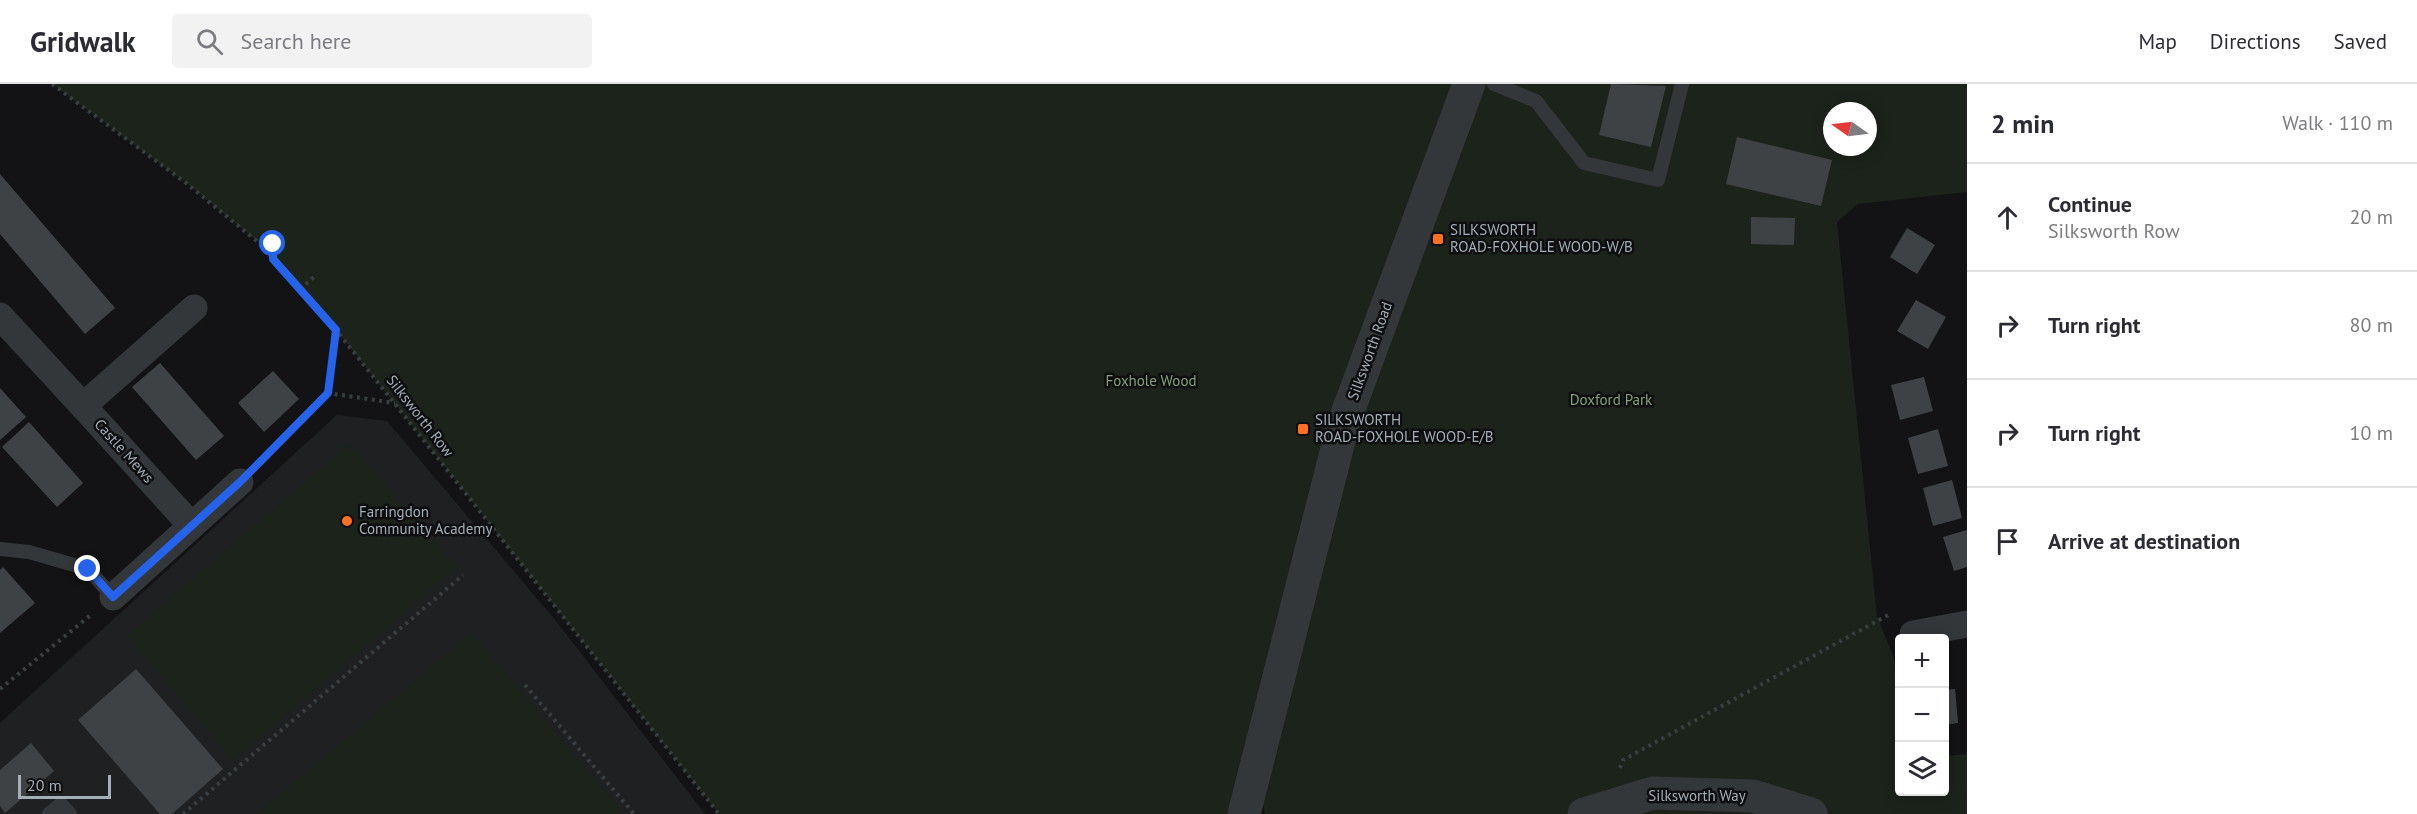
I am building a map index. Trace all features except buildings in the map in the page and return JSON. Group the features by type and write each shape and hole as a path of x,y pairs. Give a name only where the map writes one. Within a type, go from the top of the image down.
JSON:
{"street":[{"name":"Silksworth Road","path":"1244,814 1343,425 1469,84"},
{"name":"Castle Mews","path":"191,525 83,406 194,308"},
{"path":"0,316 83,406"},
{"path":"113,597 240,482"},
{"path":"1913,634 1967,624"},
{"name":"Silksworth Road","path":"1255,764 1265,814"},
{"name":"Silksworth Way","path":"1595,810 1653,793 1753,796 1811,814"}],"lane":[{"path":"1494,84 1536,101 1584,163 1658,180 1682,84"},
{"path":"0,549 29,552 88,569 113,597"},
{"path":"49,814 61,804 70,814"}],"path":[{"name":"Silksworth Row","path":"51,84 186,183 258,242 336,330 719,814"},
{"path":"258,242 273,244 273,259"},
{"path":"300,289 314,277"},
{"path":"240,482 328,393 336,330"},
{"path":"328,393 395,404"},
{"path":"183,814 463,574"},
{"path":"0,689 113,597"},
{"path":"1595,810 1623,760 1902,607 1913,634"},
{"path":"525,685 634,814"}],"shaded area":[{"name":"Farringdon Community Academy","path":"337,415 387,421 556,621 705,814 0,814 0,723"}],"green space":[{"path":"52,84 1967,84 1967,192 1858,204 1837,222 1877,616 1895,665 1895,796 1949,796 1949,756 1967,754 1967,814 1265,814 1255,767 1246,814 719,814 336,330 258,242 186,183"},
{"path":"350,443 457,567 233,760 127,636"},
{"path":"472,633 624,814 256,814"}],"place":[{"name":"SILKSWORTH ROAD-FOXHOLE WOOD-W/B","path":"1438,239"},
{"name":"SILKSWORTH ROAD-FOXHOLE WOOD-E/B","path":"1303,429"},
{"name":"Farringdon Community Academy","path":"347,521"}],"route":[{"path":"88,569 113,597 240,482 328,393 336,330 273,259 273,244"}],"park label":[{"name":"Foxhole Wood","path":"1151,381"},
{"name":"Doxford Park","path":"1611,400"}]}
